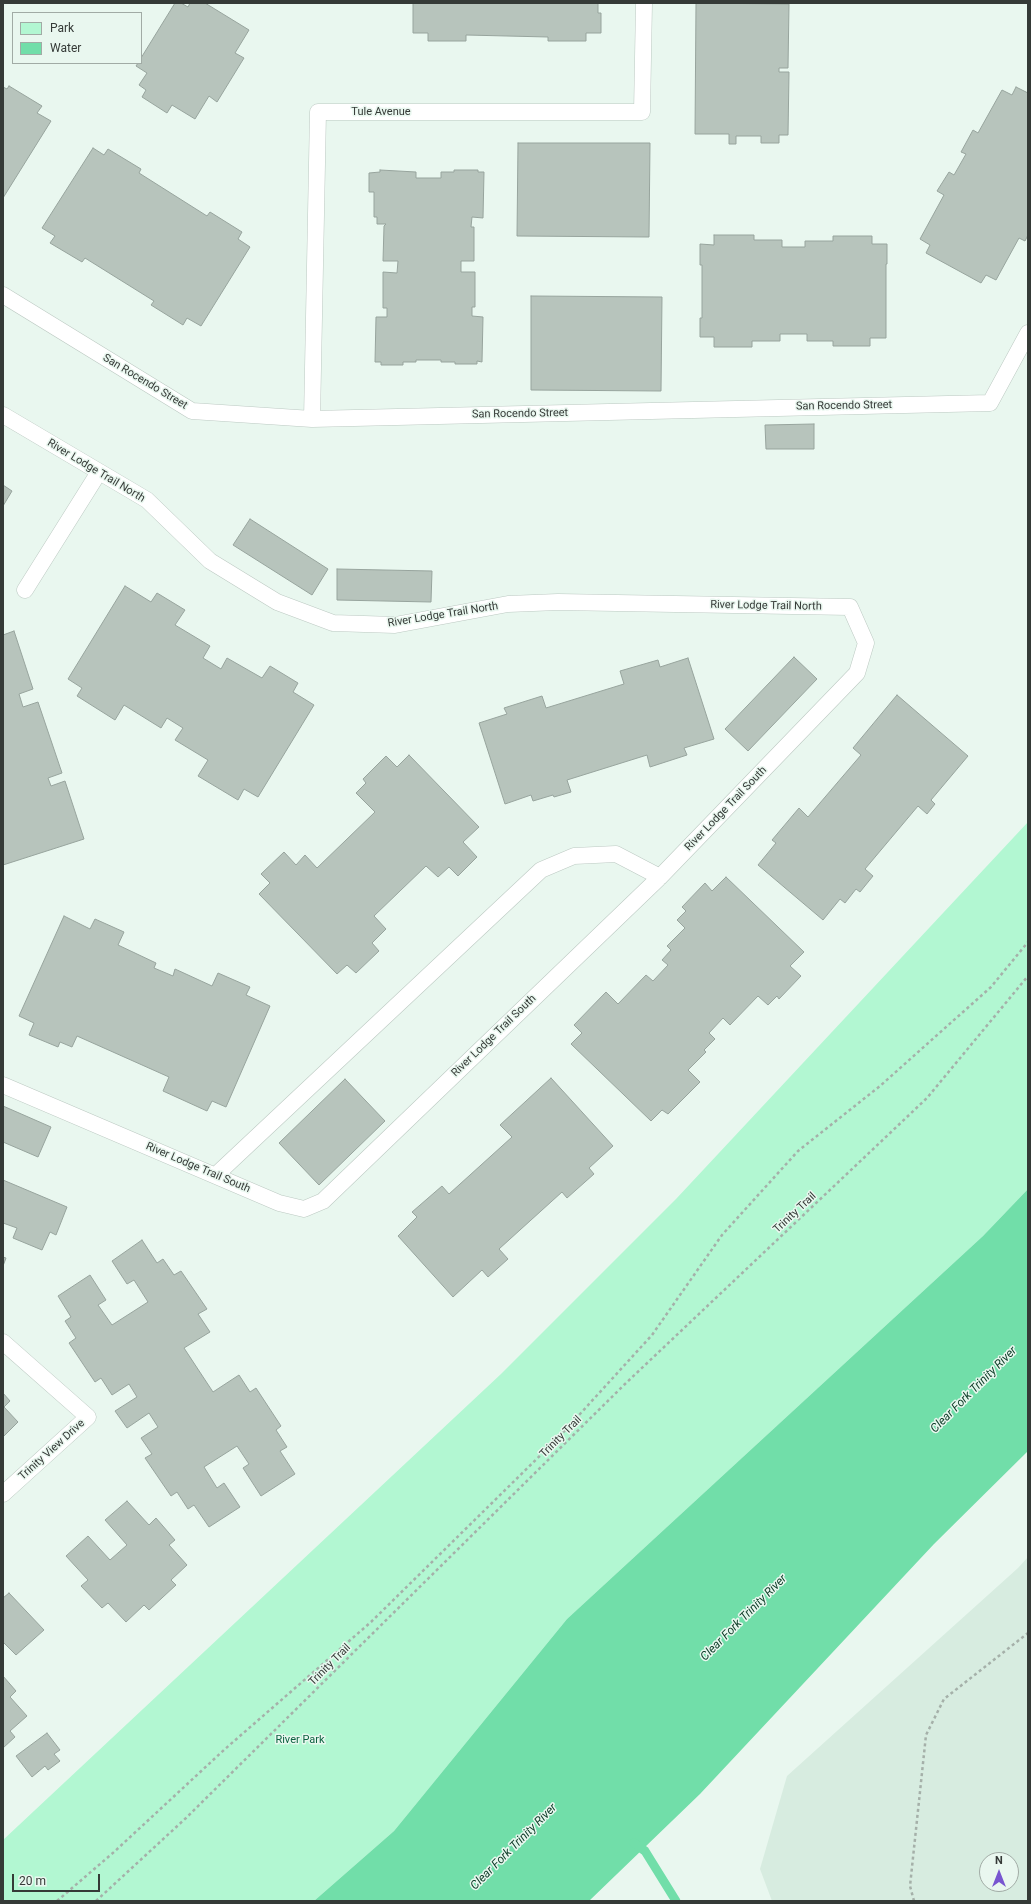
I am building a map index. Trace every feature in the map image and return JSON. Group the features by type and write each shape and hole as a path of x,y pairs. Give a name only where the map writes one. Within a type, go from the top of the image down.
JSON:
{"lane":[{"name":"Tule Avenue","path":"312,419 318,112 642,112 644,3"},
{"name":"San Rocendo Street","path":"3,295 192,411 312,419 990,403 1028,333"},
{"name":"River Lodge Trail North","path":"3,415 147,500 210,561 277,602 332,623 395,625 508,604 558,602 850,607"},
{"path":"25,590 99,472"},
{"name":"River Lodge Trail South","path":"3,1085 279,1203 304,1209 323,1201 660,877 857,673 866,643 850,607"},
{"path":"216,1175 540,870 574,856 616,854 660,877"},
{"name":"Trinity View Drive","path":"3,1342 88,1417 3,1494"}],"path":[{"path":"58,1901 114,1852 225,1749 372,1622 542,1454 652,1334 722,1235 798,1151 880,1086 991,987 1028,942"},
{"name":"Trinity Trail","path":"96,1901 186,1818 625,1384 927,1098 1028,976"},
{"path":"914,1901 910,1886 926,1735 944,1699 1028,1633"}],"shaded area":[{"path":"1028,1557 1028,1901 772,1901 760,1869 787,1776 1018,1568"}],"green space":[{"name":"River Park","path":"1028,822 1028,1189 983,1236 567,1619 394,1831 314,1901 3,1901 3,1840 501,1374 676,1199"}],"water":[{"name":"Clear Fork Trinity River","path":"1028,1189 1028,1451 934,1544 700,1794 589,1901 314,1901 394,1831 567,1619 983,1236"}],"building":[{"path":"175,3 181,3 188,7 190,3 205,3 249,30 235,53 244,58 217,102 209,96 195,119 172,105 167,113 142,97 146,90 139,85 147,73 136,66 137,64 142,64 142,56"},
{"path":"413,3 598,3 598,13 601,13 601,33 586,33 586,41 548,41 548,37 466,35 466,41 428,41 428,33 413,33"},
{"path":"696,3 789,4 788,68 779,68 779,72 789,72 788,135 779,135 779,143 761,143 761,136 736,136 736,144 729,144 729,134 695,134"},
{"path":"9,86 42,106 37,113 51,121 3,198 3,87 7,89"},
{"path":"1016,87 1028,93 1028,235 1025,241 1019,238 996,280 986,275 981,283 926,253 930,245 920,239 944,195 937,191 949,172 954,175 966,154 961,152 973,130 978,133 1002,90 1012,95"},
{"path":"518,143 650,143 649,237 517,236"},
{"path":"93,148 104,155 108,149 141,169 139,173 207,216 210,212 242,232 238,239 250,247 201,326 187,318 183,325 151,305 154,301 85,258 82,262 50,243 55,236 42,228"},
{"path":"380,170 416,172 416,178 441,178 441,172 454,172 454,170 478,170 478,172 484,172 483,218 472,217 471,227 474,227 474,261 461,261 461,272 475,272 475,307 472,307 472,316 483,317 482,362 477,361 477,364 455,364 455,362 441,362 441,360 416,360 416,362 403,362 403,365 381,365 381,362 375,362 376,317 387,317 387,308 383,308 383,272 397,273 398,261 383,261 384,226 386,224 377,224 377,217 374,217 374,192 369,192 369,173 380,172"},
{"path":"714,235 754,235 754,240 782,240 782,247 805,247 805,241 833,241 833,236 872,236 872,244 887,244 886,338 870,338 870,346 833,346 833,341 807,341 807,334 780,334 780,341 752,341 752,347 714,347 714,337 700,337 700,318 702,318 702,265 700,265 700,244 714,245"},
{"path":"531,296 662,297 661,391 531,390"},
{"path":"814,424 814,449 766,449 765,425"},
{"path":"3,485 12,491 3,506"},
{"path":"250,519 328,569 312,595 233,545"},
{"path":"337,569 432,571 431,602 337,600"},
{"path":"125,586 151,602 157,593 185,610 175,625 210,646 203,658 221,669 227,658 262,678 270,666 298,683 293,692 314,705 258,797 244,789 238,800 198,776 208,760 175,740 183,728 167,718 161,728 124,705 115,720 77,696 82,688 68,679"},
{"path":"14,631 33,689 19,694 23,707 38,702 62,773 48,778 51,786 65,781 84,839 3,865 3,635"},
{"path":"794,657 817,679 748,751 725,729"},
{"path":"688,658 714,739 684,748 687,755 650,767 647,755 567,780 571,792 554,797 553,795 533,801 531,795 505,804 479,723 507,714 504,708 542,696 546,708 624,684 620,671 658,660 660,667"},
{"path":"897,695 968,756 931,800 935,804 927,814 918,806 865,869 873,876 860,892 856,889 845,903 840,899 823,920 758,865 776,843 772,840 799,808 808,817 861,755 853,748"},
{"path":"409,755 479,827 463,842 477,857 458,876 449,867 438,877 426,866 374,916 386,929 372,943 379,951 356,973 347,965 337,974 259,894 270,883 261,874 284,852 296,865 305,855 317,868 375,812 356,793 366,783 363,779 386,756 397,767"},
{"path":"726,877 804,952 790,966 801,976 779,999 777,996 768,1005 758,996 730,1025 723,1018 709,1033 715,1039 704,1050 706,1052 688,1070 700,1082 668,1114 662,1110 651,1121 571,1044 582,1033 574,1025 606,992 618,1004 646,975 653,981 668,965 662,960 671,950 667,946 685,928 677,920 686,911 682,907 705,883 712,891"},
{"path":"64,916 90,929 95,919 124,932 118,945 156,963 154,968 173,976 175,969 212,986 218,973 250,987 246,995 270,1006 226,1107 212,1101 207,1111 163,1091 169,1077 77,1036 72,1047 60,1042 58,1047 29,1035 34,1023 19,1016"},
{"path":"551,1078 613,1146 589,1168 594,1174 567,1198 562,1192 499,1249 508,1259 488,1277 482,1270 453,1297 398,1236 417,1217 412,1212 442,1186 449,1194 512,1137 500,1125"},
{"path":"345,1079 385,1121 319,1185 279,1143"},
{"path":"3,1106 51,1127 38,1157 3,1142"},
{"path":"3,1180 67,1207 56,1235 50,1232 42,1250 13,1238 17,1228 3,1223"},
{"path":"142,1240 157,1263 163,1259 174,1275 181,1271 207,1309 198,1314 210,1332 184,1348 213,1392 239,1375 250,1392 256,1388 281,1426 276,1430 287,1447 280,1451 295,1474 261,1496 243,1468 249,1464 237,1446 204,1467 217,1488 224,1483 240,1507 209,1527 194,1505 188,1509 177,1492 171,1496 145,1458 152,1454 141,1438 158,1427 149,1413 127,1428 115,1411 137,1397 129,1384 112,1395 101,1378 95,1382 69,1343 76,1338 65,1321 71,1317 58,1296 90,1275 106,1300 98,1305 112,1325 148,1302 134,1280 127,1284 112,1261"},
{"path":"3,1257 6,1258 3,1266"},
{"path":"3,1393 10,1401 4,1407 18,1422 3,1437"},
{"path":"127,1501 149,1525 156,1518 175,1540 169,1545 187,1565 171,1580 176,1585 149,1610 144,1605 126,1622 108,1603 102,1608 81,1586 88,1580 66,1556 88,1536 110,1560 127,1545 105,1520"},
{"path":"9,1593 44,1630 16,1655 3,1642 3,1598"},
{"path":"3,1676 16,1691 10,1697 27,1716 10,1731 15,1737 3,1748"},
{"path":"47,1733 60,1750 54,1754 60,1761 48,1770 45,1766 32,1777 16,1756"}],"waterway":[{"path":"634,1843 645,1851 676,1901"}]}
